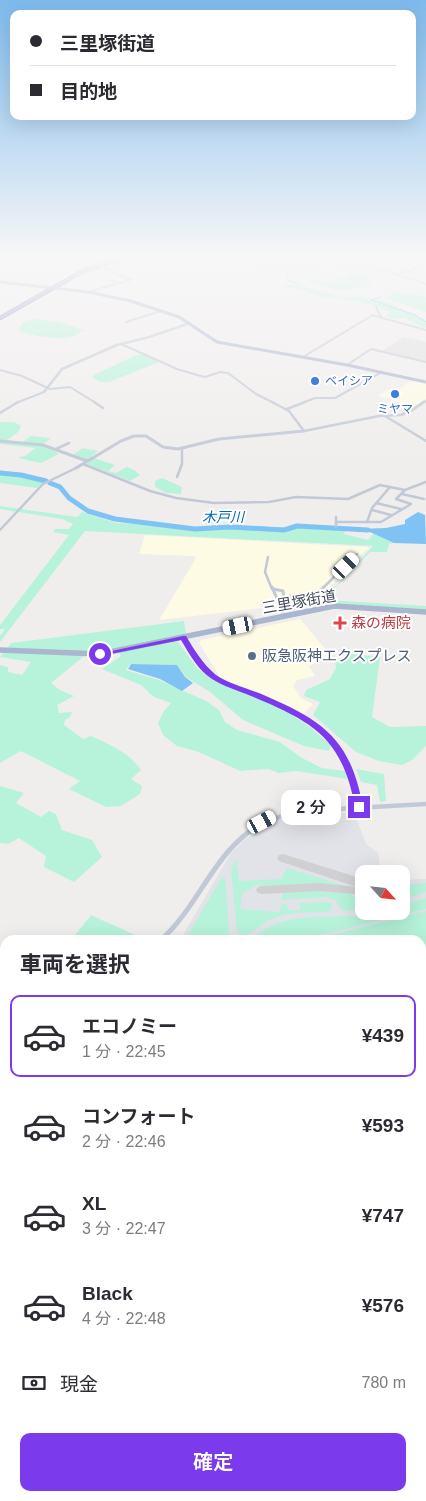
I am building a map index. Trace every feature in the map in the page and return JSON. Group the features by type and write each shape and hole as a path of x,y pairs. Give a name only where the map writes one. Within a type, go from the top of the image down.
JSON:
{"main road":[{"path":"194,327 204,336 217,342 347,364 426,382"},
{"name":"三里塚街道","path":"0,650 100,654 334,606 426,612"}],"street":[{"path":"0,413 20,401 44,392 58,371 121,344 178,327"},
{"path":"303,357 352,327"},
{"path":"121,344 177,369 197,375 205,377 226,372 256,394 287,409 296,418 304,431"},
{"path":"347,364 371,348 426,362"},
{"path":"0,370 22,376 48,388 70,387 103,408"},
{"path":"287,409 315,398 335,398 382,372"},
{"path":"0,530 43,484 76,468 121,441 135,436 148,437 168,448 182,448 219,439 304,431 385,415 401,415 426,400"},
{"path":"385,415 426,440"},
{"path":"0,441 43,445 159,494 214,503 269,502 296,497 348,499 378,486 404,490 426,482"},
{"path":"56,449 69,443"},
{"path":"178,477 182,464 182,448"},
{"path":"367,522 367,518 376,503 390,487"},
{"path":"336,517 336,524 381,522 411,504 396,499 404,490"},
{"path":"401,494 424,499"},
{"path":"376,503 402,510"},
{"path":"372,510 392,515"},
{"path":"279,603 284,598 290,596 304,600 312,599 357,554"},
{"path":"268,557 265,572 284,616"},
{"path":"272,588 282,591 284,598"},
{"path":"183,638 198,663 215,678 295,712 324,733 336,746 347,763 359,807"},
{"path":"166,935 184,919 228,850 254,827 271,818 293,812 426,804"}],"shaded area":[{"path":"404,337 426,342 426,361 382,351"},
{"path":"413,380 426,383 426,399 414,407 378,396 387,390 398,389"},
{"path":"145,535 368,548 314,602 159,620 196,558 194,556 139,554"},
{"path":"300,619 331,656 309,666 315,676 297,680 293,686 301,698 313,704 304,713 220,677 199,643 201,640"},
{"path":"349,813 355,815 366,844 378,853 380,865 355,865 355,920 410,920 410,880 426,879 426,935 183,935 231,853 244,840 278,819 300,814"}],"green space":[{"path":"20,327 75,327 84,330 66,338 52,338 36,336 18,330"},
{"path":"136,355 144,355 159,362 109,382 101,382 93,378 94,375"},
{"path":"0,422 14,422 21,426 18,432 6,441 23,442 31,436 51,438 43,444 59,454 41,463 18,458 27,455 35,448 0,444"},
{"path":"83,448 98,451 91,457 115,465 108,471 116,473 127,467 140,475 130,481 87,464 89,462 74,454"},
{"path":"0,473 32,476 44,482 37,488 0,483"},
{"path":"162,478 182,487 181,494 166,493 155,487 155,481"},
{"path":"0,506 77,517 82,512 116,523 345,530 344,534 368,540 374,533 394,543 389,544 387,552 370,552 320,603 373,546 85,531 0,642 0,636 5,629 0,629 0,625 69,535 53,532 55,529 69,529 73,524 62,519 0,509"},
{"path":"327,600 426,606 426,611 328,604"},
{"path":"184,621 186,633 176,639 197,668 215,681 283,709 310,727 331,745 329,751 304,746 243,720 210,692 186,677 177,665 130,664 126,670 159,680 206,701 219,710 225,722 237,730 280,742 302,758 322,768 345,771 347,779 296,771 279,773 268,769 240,771 199,752 177,746 163,735 158,723 164,711 171,703 154,697 141,685 102,669 121,656 118,652 88,653 51,683 60,690 74,696 57,705 59,713 72,712 70,717 65,720 64,725 83,739 91,736 119,750 131,759 141,770 131,779 142,786 140,794 121,806 106,807 69,789 80,781 21,751 0,763 0,665 8,667 8,672 22,675 31,662 0,657 11,643"},
{"path":"351,654 380,657 372,717 390,727 426,726 426,746 412,760 402,765 379,761 356,752 313,715 320,702 304,696 306,690 330,679 336,668 335,660"},
{"path":"356,769 384,774 386,801 380,802 377,785 361,782"},
{"path":"0,786 24,793 16,803 41,817 49,811 56,814 62,830 92,840 102,857 74,882 44,867 46,856 19,838 8,844 0,843"},
{"path":"236,858 239,881 281,879 287,868 345,886 321,884 257,885 242,894 240,909 280,912 281,904 287,904 288,910 300,910 300,903 327,902 331,903 332,907 328,912 298,913 277,917 244,935 237,931 231,870"},
{"path":"222,877 225,878 230,935 188,935"},
{"path":"426,883 426,892 410,897 410,884"},
{"path":"318,891 352,893 355,896 355,910 343,911 336,901 327,897 281,900 283,892"},
{"path":"426,898 426,909 410,913 410,903"},
{"path":"426,911 426,935 331,935 390,920 410,920 410,915"},
{"path":"91,915 135,935 75,935"},
{"path":"355,916 355,920 381,920 319,935 258,935 274,925 300,918"}],"water":[{"path":"418,512 425,515 426,544 394,543 370,532 359,531 359,529 386,528 405,524 405,520"},
{"path":"131,664 177,665 185,677 193,683 182,691 160,679 128,669"}],"waterway":[{"name":"木戸川","path":"0,473 21,475 46,481"},
{"name":"木戸川","path":"50,483 60,487 69,498 88,511 115,519 195,529 230,527 284,530 297,526 368,530"}],"taxiway":[{"path":"283,858 355,881"},
{"path":"262,890 319,887 355,890"}],"place":[{"name":"ベイシア","path":"315,381"},
{"name":"ミヤマ","path":"395,394"},
{"name":"森の病院","path":"340,623"},
{"name":"阪急阪神エクスプレス","path":"252,656"}],"route":[{"path":"100,654 183,638 198,663 215,678 276,702 303,716 324,733 336,746 347,763 359,807"}]}
